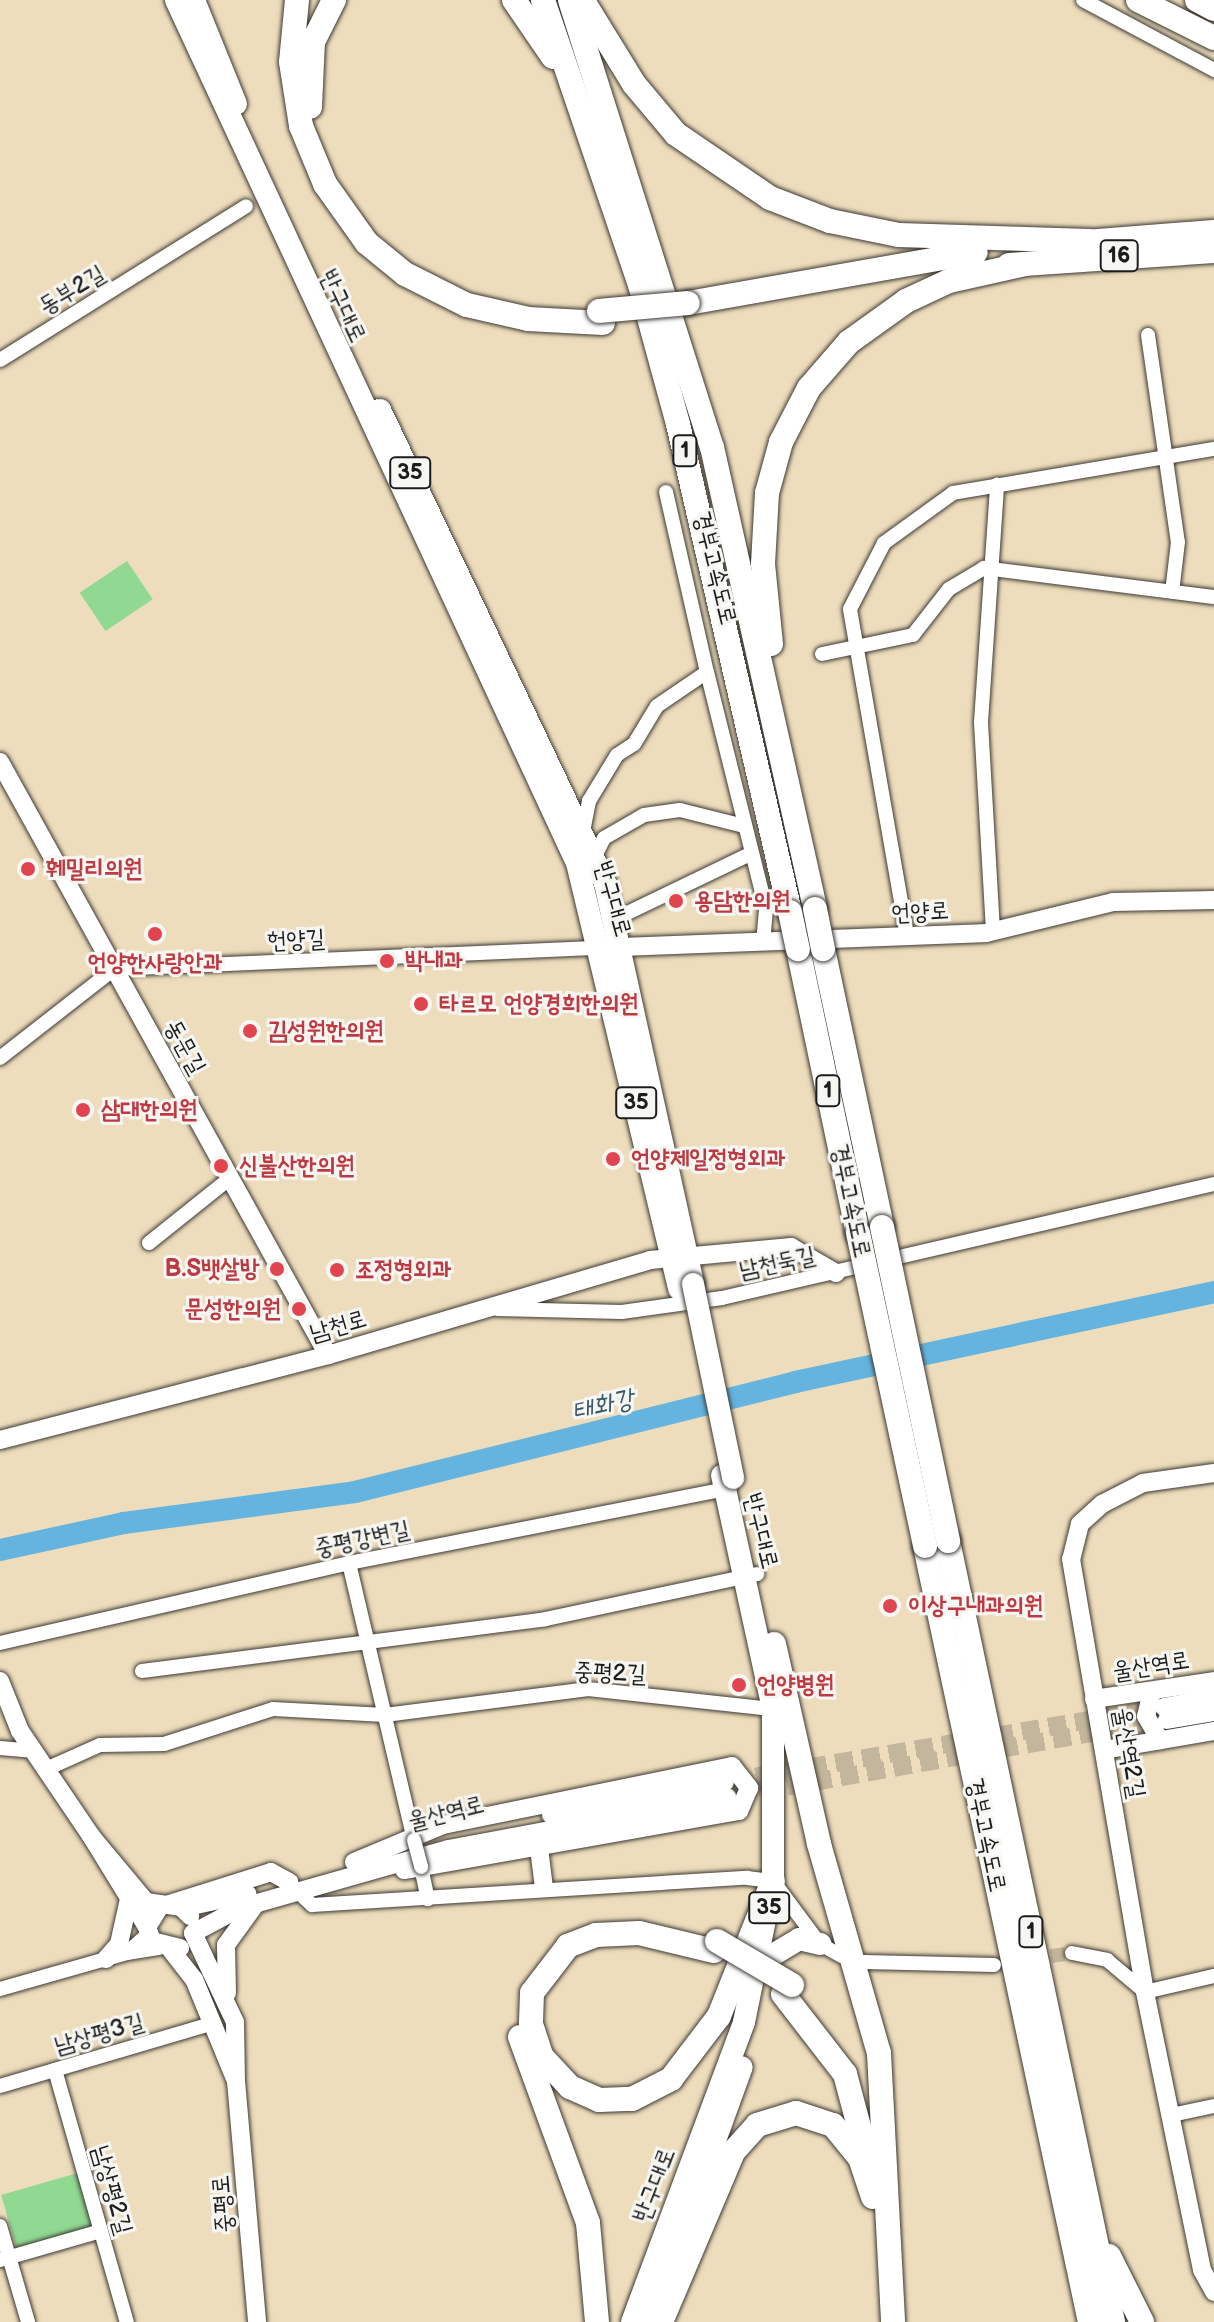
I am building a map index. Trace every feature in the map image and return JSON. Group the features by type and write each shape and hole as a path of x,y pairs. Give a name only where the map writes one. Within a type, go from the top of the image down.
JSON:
{"highway":[{"path":"297,0 291,62 301,126 325,184 367,243 405,274 467,305 528,319 601,317 690,310 894,276 1025,264"},
{"path":"334,0 313,42 310,104 327,160 360,213 411,260 466,289 532,306 601,317"},
{"path":"514,0 586,119"},
{"name":"경부고속도로","path":"543,0 586,119 701,511 798,949 870,1230"},
{"name":"경부고속도로","path":"570,0 712,447 782,753 823,949 870,1230 936,1544 1090,2322"},
{"path":"582,0 634,84 676,134 770,198 830,221 899,235 1089,241"},
{"path":"1138,0 1214,38"},
{"path":"1197,0 1214,9"},
{"name":"16","path":"1089,241 1214,232"},
{"path":"690,310 921,258 1089,241"},
{"name":"16","path":"1025,264 1214,251"},
{"path":"782,753 763,528 769,480 791,419 837,354 894,308 949,281 1025,264"},
{"name":"경부고속도로","path":"936,1544 1113,2322"},
{"path":"774,1644 819,1844 879,2053 893,2322"},
{"path":"716,1946 639,1933 596,1935 568,1946 532,1993 531,2024 542,2057 570,2087 599,2100 632,2099 671,2079 719,2016 779,1887"},
{"path":"597,2322 588,2223 519,2036 522,1983 548,1947 593,1924 652,1923 716,1946 788,1990 851,2062 885,2165"},
{"path":"788,1990 818,2031 853,2089 873,2197 881,2322"},
{"path":"661,2322 733,2152 757,2125 786,2114 827,2122 854,2149 873,2197"},
{"path":"1082,2176 1142,2322"}],"main road":[{"name":"반구대로","path":"176,0 577,863 680,1255"},
{"name":"반구대로","path":"194,0 282,210 595,856 617,918 686,1287 779,1709"},
{"name":"동문길","path":"0,762 328,1355"},
{"name":"언양로","path":"624,947 993,931 1113,902 1214,900"},
{"name":"남천로","path":"0,1440 328,1355 485,1308 546,1285 680,1255 791,1247 836,1273"},
{"name":"울산역2길","path":"1214,1473 1143,1483 1080,1524 1072,1584 1145,1992 1202,2270 1214,2292"},
{"name":"반구대로","path":"649,2322 776,1953 779,1709 774,1644 751,1575"},
{"path":"0,1681 32,1751 91,1836 129,1899 157,1940 188,1966 236,2081"},
{"name":"울산역로","path":"1094,1699 1214,1681"},
{"path":"1152,1691 1146,1716 1160,1740"},
{"name":"울산역로","path":"1214,1698 1166,1714 1214,1712"},
{"path":"1104,1750 1214,1731"},
{"path":"732,1766 749,1788 739,1811 421,1868 356,1868 414,1837 732,1766"},
{"name":"울산역로","path":"157,1940 193,1933 293,1887 460,1832 726,1790"},
{"path":"91,1836 193,1933 228,2004"},
{"path":"539,1848 544,1888"},
{"name":"울산역로","path":"169,1907 293,1887"},
{"name":"반구대로","path":"632,2322 744,2022 779,1887"},
{"path":"106,1959 119,1944 129,1899"},
{"path":"236,2081 240,2063 228,2004 226,1945 257,1903"},
{"path":"157,1940 169,1907"},
{"path":"776,1953 799,1939 820,1944"},
{"name":"중평로","path":"236,2081 257,2322"}],"street":[{"path":"1083,0 1214,70"},
{"name":"동부2길","path":"0,360 166,259 246,206"},
{"path":"1148,335 1178,542 1172,592"},
{"path":"907,936 853,647 850,609 884,543 941,499 997,485 1214,449"},
{"path":"993,931 981,722 997,485"},
{"path":"666,492 750,854 768,918 763,942"},
{"path":"822,654 913,635 949,589 992,568 1214,597"},
{"path":"583,832 589,801 617,755 634,744 657,706 707,672"},
{"path":"595,856 604,838 644,815 680,810 744,826"},
{"path":"617,918 750,854"},
{"name":"헌양길","path":"114,969 624,947"},
{"path":"0,1058 114,969"},
{"path":"149,1243 230,1178"},
{"name":"남천둑길","path":"485,1308 622,1312 836,1273 1214,1184"},
{"name":"중평강변길","path":"0,1643 349,1563 728,1483"},
{"path":"349,1563 428,1899"},
{"path":"142,1671 546,1619 751,1575"},
{"name":"중평2길","path":"44,1770 100,1745 164,1744 273,1709 385,1715 588,1689 779,1709"},
{"path":"0,1748 32,1751"},
{"path":"293,1887 312,1905 428,1899 700,1876 779,1887 820,1944 842,1956"},
{"path":"0,1989 127,1953 157,1940"},
{"path":"1072,1953 1107,1960 1145,1992 1214,1976"},
{"path":"864,1962 994,1965"},
{"name":"남상평3길","path":"0,2086 211,2024"},
{"name":"남상평2길","path":"55,2070 127,2322"},
{"path":"1172,2115 1214,2106"},
{"path":"0,2226 5,2258 28,2322"},
{"path":"5,2258 101,2231"}],"green space":[{"path":"127,561 153,599 105,631 80,593"},
{"path":"81,2172 97,2228 17,2251 1,2195"}],"waterway":[{"name":"태화강","path":"0,1550 124,1523 355,1492 795,1382 1214,1292"}],"tunnel":[{"path":"729,1781 1161,1708"},
{"path":"734,1796 1165,1720"},
{"path":"1030,1959 1072,1953"}],"place":[{"name":"훼밀리의원","path":"28,869"},
{"name":"용담한의원","path":"676,901"},
{"name":"언양한사랑안과","path":"155,934"},
{"name":"박내과","path":"387,961"},
{"name":"타르모 언양경희한의원","path":"421,1004"},
{"name":"김성원한의원","path":"250,1031"},
{"name":"삼대한의원","path":"83,1110"},
{"name":"언양제일정형외과","path":"613,1159"},
{"name":"신불산한의원","path":"221,1166"},
{"name":"B.S뱃살방","path":"277,1269"},
{"name":"조정형외과","path":"337,1270"},
{"name":"문성한의원","path":"299,1309"},
{"name":"이상구내과의원","path":"890,1606"},
{"name":"언양병원","path":"739,1685"}]}
